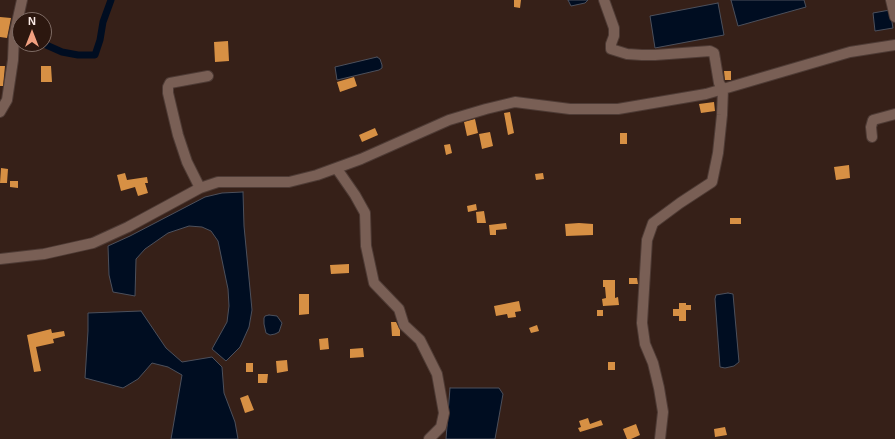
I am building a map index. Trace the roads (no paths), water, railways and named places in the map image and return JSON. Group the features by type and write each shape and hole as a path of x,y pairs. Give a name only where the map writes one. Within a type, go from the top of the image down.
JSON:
{"street":[{"path":"0,112 7,100 13,60 14,36 22,0"},
{"path":"604,0 614,28 611,49 627,54 642,55 710,51 714,53 719,83 723,89 718,153 712,182 653,223 647,240 642,323 645,344 658,382 663,412 660,439"},
{"path":"891,0 895,17"},
{"path":"0,259 44,254 93,243 128,227 200,188 218,182 289,182 317,175 408,139 449,120 515,102 570,109 618,109 706,94 850,52 895,45"},
{"path":"200,188 187,162 178,136 168,93 168,86 170,83 208,76"},
{"path":"872,137 871,127 873,120 895,114"},
{"path":"337,168 365,213 366,246 374,283 399,309 404,325 420,340 437,374 444,413 441,427 429,439"}],"water":[{"path":"568,0 588,0 585,3 571,6"},
{"path":"731,0 804,0 806,7 738,26"},
{"path":"718,3 724,35 655,48 650,16"},
{"path":"890,10 893,28 875,31 873,13"},
{"path":"377,57 380,59 382,65 382,68 379,70 337,80 335,67"},
{"path":"243,192 244,226 252,310 249,327 240,347 226,361 212,349 227,322 229,306 228,289 218,241 211,231 202,227 189,226 168,233 145,249 136,259 135,296 113,292 109,275 108,246 205,197 222,193"},
{"path":"728,293 733,294 739,362 734,366 725,368 720,367 715,299 716,295"},
{"path":"141,311 166,348 182,362 212,357 222,367 224,393 235,422 238,439 171,439 182,375 168,367 152,363 138,379 123,388 85,378 88,313"},
{"path":"265,316 277,316 282,323 279,332 270,335 266,333 264,324"},
{"path":"450,388 499,388 503,394 495,439 446,439"}],"waterway":[{"path":"52,48 62,52 78,55 95,55 100,40 103,22 111,0"}]}
